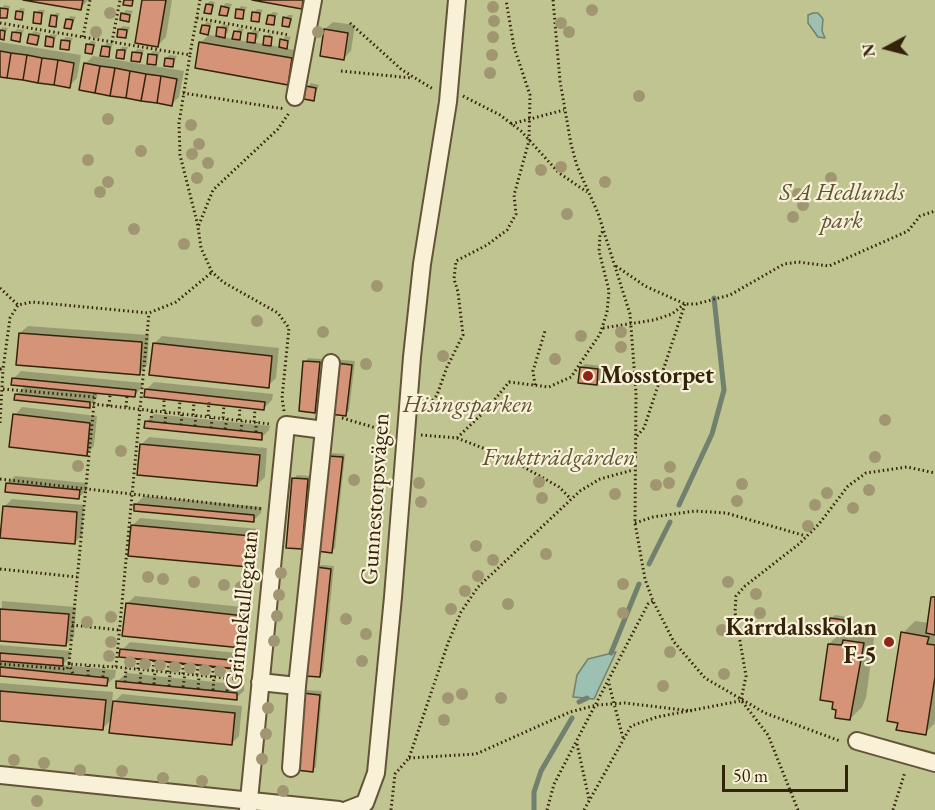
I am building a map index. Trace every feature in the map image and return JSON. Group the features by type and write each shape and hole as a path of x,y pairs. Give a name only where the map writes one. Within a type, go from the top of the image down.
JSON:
{"street":[{"path":"296,97 313,0"},
{"name":"Gunnestorpsvägen","path":"347,810 365,803 376,773 413,345 422,264 448,102 457,0"},
{"path":"291,768 297,686 332,363"},
{"path":"286,425 325,423"},
{"name":"Grinnekullegatan","path":"249,804 286,425"},
{"path":"260,681 297,686"},
{"path":"857,741 911,754 935,763"},
{"path":"0,774 249,804 339,810"}],"path":[{"path":"83,37 90,0"},
{"path":"112,42 120,0"},
{"path":"93,404 286,425 282,398 289,328 278,314 223,282 212,272 201,248 180,155 179,123 200,0"},
{"path":"416,418 437,395 447,367 463,335 458,291 454,279 456,261 507,230 516,214 514,195 529,141 530,95 514,47 506,0"},
{"path":"553,0 564,110 577,166 603,231 630,323 636,393 633,470 635,523 645,579 652,601 674,642 689,663 705,678 765,712 839,741 857,741"},
{"path":"197,18 306,39"},
{"path":"350,23 413,79 436,91"},
{"path":"0,24 190,55"},
{"path":"341,71 413,79"},
{"path":"183,93 290,110 278,129 213,190 198,227"},
{"path":"463,96 480,103 512,124 559,172 589,192"},
{"path":"512,124 564,110"},
{"path":"603,328 672,314 685,304 717,300 786,264 800,262 825,267 908,231 920,216 935,211"},
{"path":"456,438 487,410 509,382 549,387 568,380 603,328 609,291 599,251 600,235 603,231"},
{"path":"614,264 645,286 685,304"},
{"path":"0,423 2,369 10,318 18,305 32,302 149,313 176,302 212,272"},
{"path":"0,288 18,305"},
{"path":"636,438 644,428 685,304"},
{"path":"116,667 131,495 142,409 149,313"},
{"path":"535,385 535,365 545,332"},
{"path":"20,391 21,386"},
{"path":"0,664 67,669 94,395 53,393 41,395 35,390 27,393 3,389"},
{"path":"109,406 110,394"},
{"path":"82,395 83,401"},
{"path":"126,396 126,408"},
{"path":"164,399 165,423"},
{"path":"180,401 181,425"},
{"path":"194,402 195,426"},
{"path":"209,402 211,428"},
{"path":"224,405 225,429"},
{"path":"240,407 241,431"},
{"path":"255,409 256,432"},
{"path":"151,422 152,410"},
{"path":"325,423 345,418 358,424 392,432"},
{"path":"415,434 456,438 526,467 559,487 571,498"},
{"path":"798,810 768,735 741,700 746,676 735,612 736,596 806,536 848,486 866,473 890,467 907,466 935,473"},
{"path":"391,810 395,774 410,758 461,612 478,587 571,498 600,479 633,470"},
{"path":"0,479 277,510"},
{"path":"143,504 144,496"},
{"path":"158,506 159,498"},
{"path":"173,507 174,500"},
{"path":"188,501 188,509"},
{"path":"203,502 203,510"},
{"path":"218,511 219,504"},
{"path":"233,513 234,506"},
{"path":"248,507 248,514"},
{"path":"635,523 653,517 705,512 735,516 806,536"},
{"path":"0,569 77,577"},
{"path":"547,810 554,784 648,604 652,601"},
{"path":"72,625 120,630"},
{"path":"138,659 140,683"},
{"path":"154,661 154,684"},
{"path":"168,662 169,686"},
{"path":"69,663 260,681"},
{"path":"69,663 73,674"},
{"path":"183,664 183,687"},
{"path":"88,665 88,676"},
{"path":"198,665 198,689"},
{"path":"103,677 104,666"},
{"path":"213,667 213,690"},
{"path":"125,682 126,668"},
{"path":"227,692 228,668"},
{"path":"609,682 612,704 623,738"},
{"path":"584,810 631,726 657,717 741,700"},
{"path":"410,758 476,754 570,712 597,705 625,703 692,711"},
{"path":"576,743 589,800"},
{"path":"893,810 911,754"}],"green space":[{"name":"Hisingsparken","path":"0,0 935,0 935,810 0,810"}],"shaded area":[{"path":"818,13 823,19 822,31 825,38 818,37 808,23 808,15"},
{"path":"616,652 594,699 573,697 577,675 588,659"}],"building":[{"path":"23,0 83,0 81,10"},
{"path":"124,0 133,0 132,6 123,5"},
{"path":"142,0 166,0 158,47 135,43"},
{"path":"252,0 303,0 302,9"},
{"path":"206,4 213,5 211,14 204,13"},
{"path":"221,6 229,8 227,16 219,15"},
{"path":"0,8 8,9 7,18 0,18"},
{"path":"236,9 244,10 243,19 235,18"},
{"path":"16,11 23,12 22,20 15,19"},
{"path":"34,12 42,13 41,24 33,23"},
{"path":"252,12 260,13 259,22 251,21"},
{"path":"121,13 130,15 129,22 120,20"},
{"path":"51,15 57,16 56,27 49,26"},
{"path":"268,15 275,16 274,25 266,24"},
{"path":"283,17 291,19 289,27 282,26"},
{"path":"66,19 73,20 71,29 64,28"},
{"path":"202,25 210,26 208,35 200,33"},
{"path":"217,27 226,28 225,38 216,36"},
{"path":"118,29 127,30 126,38 117,37"},
{"path":"324,29 348,33 344,60 320,56"},
{"path":"0,30 5,31 4,40 0,39"},
{"path":"234,31 241,32 240,40 232,39"},
{"path":"12,32 21,33 20,42 11,40"},
{"path":"248,33 256,34 255,43 247,42"},
{"path":"29,34 39,36 37,45 27,43"},
{"path":"46,36 54,38 53,47 45,46"},
{"path":"264,36 272,37 271,46 263,45"},
{"path":"280,39 288,41 287,49 279,47"},
{"path":"61,40 70,41 69,50 60,49"},
{"path":"199,42 292,58 288,85 195,68"},
{"path":"86,44 94,45 92,54 85,53"},
{"path":"102,46 110,47 109,57 100,56"},
{"path":"117,50 125,50 124,59 116,58"},
{"path":"0,51 11,53 7,78 0,77"},
{"path":"132,52 142,53 140,62 131,61"},
{"path":"11,53 27,55 23,80 7,78"},
{"path":"148,54 157,55 156,65 147,64"},
{"path":"27,55 42,58 38,83 23,80"},
{"path":"42,58 58,60 54,85 38,83"},
{"path":"165,58 174,59 173,67 164,66"},
{"path":"58,60 74,63 70,88 54,85"},
{"path":"84,63 100,66 95,93 79,90"},
{"path":"100,66 115,68 110,96 95,93"},
{"path":"115,68 130,71 126,98 110,96"},
{"path":"130,71 146,74 141,101 126,98"},
{"path":"146,74 161,76 157,103 141,101"},
{"path":"161,76 177,79 172,106 157,103"},
{"path":"306,86 316,88 314,101 304,99"},
{"path":"19,333 142,342 140,375 16,365"},
{"path":"153,343 272,356 269,388 149,375"},
{"path":"303,361 320,362 315,413 299,411"},
{"path":"336,363 352,365 346,416 330,414"},
{"name":"Mosstorpet","path":"580,367 598,369 597,385 578,383"},
{"path":"12,378 136,390 135,397 11,385"},
{"path":"145,389 265,402 264,410 144,397"},
{"path":"15,394 90,402 90,408 14,400"},
{"path":"13,414 90,423 87,456 9,447"},
{"path":"145,421 262,433 262,440 144,428"},
{"path":"140,444 260,455 257,486 137,475"},
{"path":"328,456 343,457 332,553 317,551"},
{"path":"292,478 308,479 302,549 286,548"},
{"path":"6,483 80,490 79,499 5,492"},
{"path":"134,504 254,515 254,522 134,511"},
{"path":"3,506 77,512 75,544 0,538"},
{"path":"131,525 252,536 249,567 128,556"},
{"path":"316,567 331,569 320,677 305,676"},
{"path":"931,597 935,597 935,635 926,633"},
{"path":"126,603 245,616 242,648 122,636"},
{"path":"0,609 69,614 66,646 0,641"},
{"path":"830,618 844,620 842,634 828,632"},
{"path":"901,632 929,637 927,644 935,645 935,677 926,735 896,730 898,723 887,721"},
{"path":"843,640 864,643 850,720 835,718 836,710 832,709 833,702 820,700 828,644 842,645"},
{"path":"120,649 240,661 239,669 119,657"},
{"path":"0,653 63,658 63,666 0,661"},
{"path":"0,667 108,678 107,686 0,676"},
{"path":"116,681 237,693 237,700 116,688"},
{"path":"0,691 106,700 103,730 0,721"},
{"path":"302,693 320,695 313,772 296,770"},
{"path":"113,701 235,713 232,745 109,733"}],"waterway":[{"path":"679,505 712,434 724,390 714,298"},
{"path":"649,564 670,522"},
{"path":"611,653 639,584"},
{"path":"579,702 587,698"},
{"path":"534,810 534,792 541,771 572,718"}],"place":[{"name":"Mosstorpet","path":"588,376"},
{"name":"Kärrdalsskolan F-5","path":"889,642"}],"park label":[{"name":"S A Hedlunds park","path":"842,207"},
{"name":"Fruktträdgården","path":"559,458"}]}
